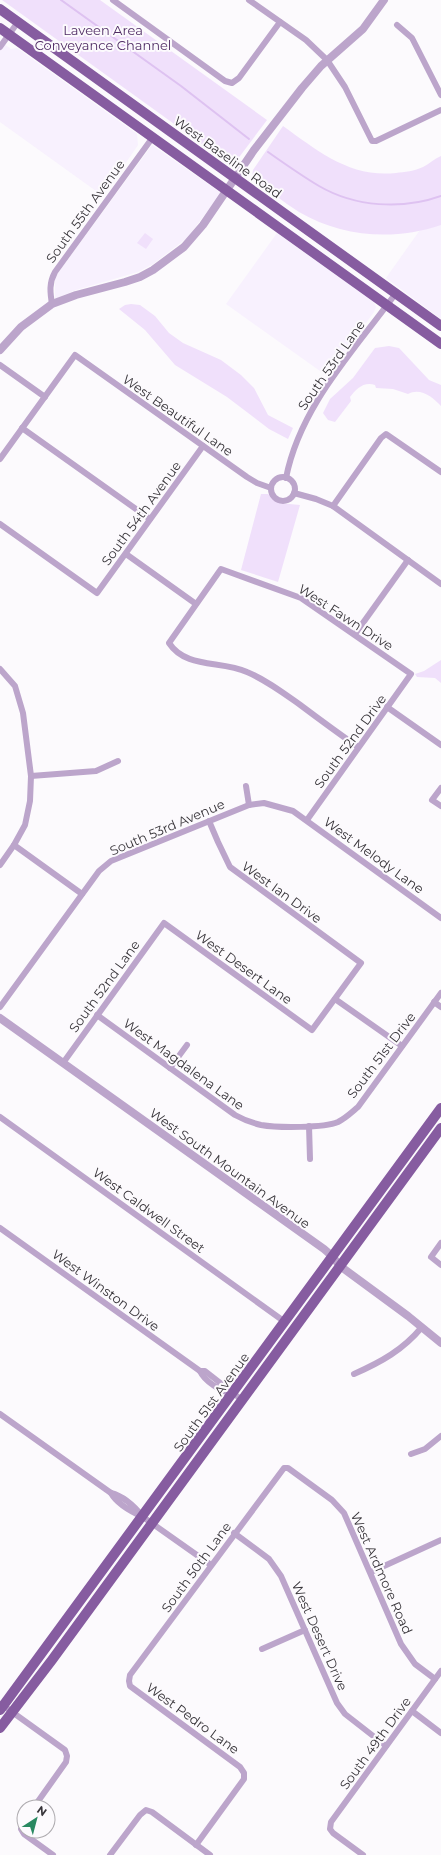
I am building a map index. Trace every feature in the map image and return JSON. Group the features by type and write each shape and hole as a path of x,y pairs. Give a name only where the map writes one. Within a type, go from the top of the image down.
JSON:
{"main road":[{"name":"West Baseline Road","path":"0,9 441,326"},
{"path":"0,28 441,344"},
{"name":"South 51st Avenue","path":"1,1706 143,1517 441,1108"},
{"name":"South 51st Avenue","path":"0,1728 441,1128"}],"street":[{"path":"113,0 225,81 232,83 239,78 280,22"},
{"path":"249,0 306,40 327,60 345,87 372,141 376,141 441,110"},
{"path":"0,350 21,327 52,304 76,295 125,282 153,270 184,247 203,225 254,150 302,88 327,60 363,29 384,0"},
{"path":"0,47 18,22"},
{"path":"397,25 412,38 441,95"},
{"name":"South 55th Avenue","path":"52,304 50,288 51,279 55,272 153,137"},
{"name":"South 53rd Lane","path":"286,478 295,442 316,402 396,293"},
{"name":"West Beautiful Lane","path":"45,397 75,355 257,483 271,488"},
{"path":"0,366 45,397 0,459"},
{"path":"22,428 150,520"},
{"path":"333,506 386,434 441,472"},
{"name":"South 54th Avenue","path":"0,524 97,593 203,446"},
{"path":"286,478 294,485 294,493 289,499 282,501 275,497 271,488 275,480 286,478"},
{"path":"294,493 316,499 333,506 441,584"},
{"path":"126,554 196,604 169,643 181,656 245,671 267,681 358,747"},
{"path":"355,634 408,560"},
{"name":"West Fawn Drive","path":"196,604 221,569 297,596 355,634 411,674"},
{"path":"0,669 15,686 24,713 31,776 30,802 25,825 14,845 0,865"},
{"name":"South 52nd Drive","path":"307,820 411,674"},
{"path":"387,707 441,745"},
{"path":"31,776 96,771 118,761"},
{"path":"246,786 249,805"},
{"path":"441,788 432,800 441,806"},
{"name":"South 53rd Avenue","path":"0,1007 99,871 111,861 249,805 264,802 293,811"},
{"name":"West Melody Lane","path":"293,811 441,918"},
{"name":"West Ian Drive","path":"209,821 230,867 361,963 335,999"},
{"path":"14,845 82,894"},
{"name":"South 52nd Lane","path":"62,1063 164,923"},
{"name":"West Desert Lane","path":"164,923 312,1030 335,999"},
{"name":"South 51st Drive","path":"309,1126 338,1122 349,1115 363,1100 441,993"},
{"path":"335,999 402,1046"},
{"path":"434,1002 441,1007"},
{"name":"West Magdalena Lane","path":"97,1015 235,1116 249,1122 262,1125 309,1126"},
{"name":"West South Mountain Avenue","path":"0,1018 332,1256 340,1266 422,1327 441,1343"},
{"path":"170,1068 187,1045"},
{"name":"West Caldwell Street","path":"0,1117 285,1322"},
{"path":"309,1126 310,1159"},
{"name":"West Winston Drive","path":"0,1228 200,1371 202,1375 226,1387 232,1394 242,1400"},
{"path":"441,1243 431,1257 441,1265"},
{"path":"354,1374 382,1362 398,1351 422,1327"},
{"path":"0,1414 110,1493 116,1494 123,1502 135,1508 143,1517 211,1565"},
{"path":"411,1454 425,1449 441,1436"},
{"name":"South 50th Lane","path":"129,1681 130,1675 234,1533 284,1468"},
{"name":"West Ardmore Road","path":"284,1468 301,1477 332,1500 340,1508 371,1572 405,1651 415,1664 435,1679"},
{"name":"West Desert Drive","path":"234,1533 275,1566 281,1576 338,1703 345,1714 386,1746"},
{"path":"371,1572 441,1540"},
{"path":"262,1649 305,1630"},
{"name":"South 49th Drive","path":"363,1855 332,1833 330,1829 331,1822 441,1671"},
{"name":"West Pedro Lane","path":"129,1681 130,1686 240,1767 244,1773 244,1779 196,1845"},
{"path":"1,1706 13,1712 65,1750 67,1756 66,1762 40,1799"},
{"path":"412,1711 441,1732"},
{"path":"110,1855 140,1815 146,1810 152,1812 210,1855"},
{"path":"31,1839 53,1855"}],"shaded area":[{"path":"0,41 11,49 17,48 137,134 138,145 103,196 0,122"},
{"path":"152,145 221,193 187,238 153,264 138,272 76,290 55,299 55,279 58,273"},
{"path":"441,223 441,319 386,278 420,230"},
{"path":"277,233 373,301 376,307 374,312 327,376 226,304"}],"green space":[{"name":"Laveen Area Conveyance Channel","path":"2,0 100,0 267,120 237,160 227,162"},
{"path":"283,126 309,145 335,161 364,171 396,173 410,171 423,167 441,156 441,225 405,233 387,235 368,234 333,227 299,212 252,176 253,170"},
{"path":"145,233 153,239 146,249 137,243"},
{"path":"125,305 140,305 155,316 169,333 183,343 221,360 241,375 254,388 268,415 293,428 288,439 269,429 227,397 175,365 145,330 119,309"},
{"path":"389,346 399,348 429,380 441,385 441,406 430,396 422,392 413,392 408,394 393,389 376,388 375,385 367,384 361,386 352,394 350,397 351,401 335,422 328,420 323,413 330,399 353,378 375,348"},
{"path":"261,494 268,494 279,503 300,505 278,582 241,570"},
{"path":"441,660 441,683 435,678 417,677 415,674 424,671"}],"waterway":[{"path":"61,0 181,86 249,139"},
{"path":"268,152 319,186 333,193 363,202 395,205 441,196"}]}
